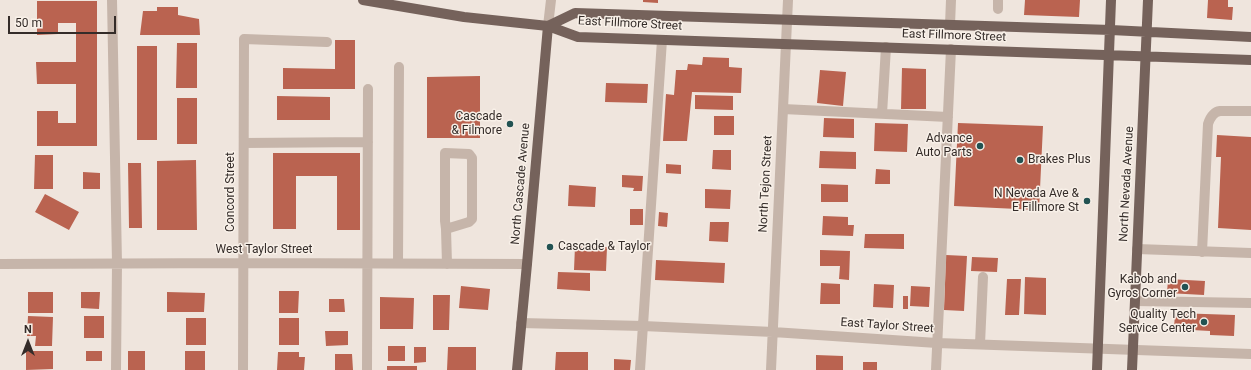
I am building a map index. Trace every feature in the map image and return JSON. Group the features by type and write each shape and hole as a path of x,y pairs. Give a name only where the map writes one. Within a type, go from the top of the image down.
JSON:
{"main road":[{"path":"363,0 464,17 548,26"},
{"name":"North Nevada Avenue","path":"1097,370 1112,0"},
{"name":"North Nevada Avenue","path":"1132,370 1148,0"},
{"name":"East Fillmore Street","path":"548,26 575,13 662,17 1110,30 1251,37"},
{"name":"East Fillmore Street","path":"548,26 578,37 1251,60"},
{"name":"North Cascade Avenue","path":"516,370 548,26"}],"street":[{"path":"112,0 117,263 116,370"},
{"name":"North Cascade Avenue","path":"548,26 551,0"},
{"name":"North Tejon Street","path":"771,370 788,0"},
{"path":"950,25 951,0"},
{"name":"Concord Street","path":"243,370 244,39 328,42"},
{"path":"640,370 662,40"},
{"path":"882,114 886,47"},
{"path":"936,370 951,50"},
{"path":"398,263 399,67"},
{"path":"366,370 368,263 368,89"},
{"path":"783,109 948,117"},
{"path":"1202,252 1208,124 1216,111 1251,111"},
{"path":"244,143 368,142"},
{"path":"446,229 470,222 472,219 472,158 469,154 444,154 444,221 446,229 447,264"},
{"path":"1137,249 1251,254"},
{"name":"West Taylor Street","path":"0,264 527,264"},
{"path":"980,344 983,277"},
{"path":"1135,300 1251,304"},
{"name":"East Taylor Street","path":"521,323 643,326 773,332 937,343 1251,354"}],"building":[{"path":"643,0 658,0 658,3 643,2"},
{"path":"1025,0 1080,0 1079,17 1024,15"},
{"path":"1208,0 1228,0 1228,7 1233,7 1232,20 1207,18"},
{"path":"37,1 97,1 97,146 37,146 37,111 58,111 58,123 76,123 76,84 37,84 36,62 76,62 76,23 58,23 58,34 37,35"},
{"path":"157,7 178,7 178,15 199,19 200,35 140,35 143,11 157,11"},
{"path":"335,40 355,40 355,89 283,89 283,68 335,69"},
{"path":"177,43 197,43 197,88 176,88"},
{"path":"137,46 157,46 157,140 137,140"},
{"path":"703,57 729,58 729,67 742,68 741,93 692,92 687,141 663,141 666,94 674,95 676,70 687,70 688,64 702,65"},
{"path":"902,68 926,69 926,109 901,109"},
{"path":"820,70 846,72 843,106 817,103"},
{"path":"480,76 480,138 427,138 427,77"},
{"path":"606,83 648,84 647,103 605,102"},
{"path":"695,95 733,96 733,110 695,109"},
{"path":"277,96 330,97 330,120 277,120"},
{"path":"177,98 197,98 197,144 177,144"},
{"path":"714,116 734,116 734,135 714,135"},
{"path":"824,118 854,119 854,138 823,137"},
{"path":"875,123 908,124 907,152 874,151"},
{"path":"958,123 1043,126 1039,210 954,206"},
{"path":"1217,135 1251,137 1251,230 1218,228 1221,157 1216,157"},
{"path":"713,150 731,150 731,170 712,169"},
{"path":"820,151 856,152 856,169 819,168"},
{"path":"273,153 360,153 360,230 337,230 337,176 296,176 296,229 273,229"},
{"path":"35,155 53,155 53,189 34,189"},
{"path":"196,160 197,230 157,230 157,161"},
{"path":"128,163 141,163 142,228 129,228"},
{"path":"666,164 681,165 681,174 666,173"},
{"path":"876,169 890,170 890,184 875,184"},
{"path":"83,172 100,173 100,189 83,189"},
{"path":"622,175 643,176 642,191 633,191 634,188 622,187"},
{"path":"821,184 848,185 848,202 821,202"},
{"path":"569,185 596,187 595,207 568,206"},
{"path":"705,189 731,190 730,209 705,208"},
{"path":"45,194 79,212 69,230 35,212"},
{"path":"630,209 643,209 643,225 630,225"},
{"path":"659,212 668,213 667,227 658,226"},
{"path":"823,216 848,217 848,225 854,225 853,236 822,235"},
{"path":"710,222 729,222 728,242 709,241"},
{"path":"865,234 904,234 904,249 864,248"},
{"path":"575,246 607,247 606,271 574,270"},
{"path":"820,250 850,251 849,280 839,279 840,266 820,266"},
{"path":"946,255 967,256 964,311 944,310"},
{"path":"972,257 998,258 997,272 971,271"},
{"path":"656,260 725,263 724,283 655,280"},
{"path":"558,272 590,273 590,291 557,289"},
{"path":"1025,277 1046,278 1046,315 1024,314"},
{"path":"1007,279 1021,279 1019,315 1005,315"},
{"path":"1168,279 1205,281 1204,295 1167,293"},
{"path":"821,283 840,284 840,304 820,304"},
{"path":"874,284 894,285 893,308 873,307"},
{"path":"461,286 490,289 488,310 459,308"},
{"path":"911,286 930,287 929,307 910,306"},
{"path":"279,291 299,291 298,313 279,313"},
{"path":"28,292 53,292 53,313 28,313"},
{"path":"81,292 100,292 99,309 81,308"},
{"path":"167,292 205,293 204,312 167,312"},
{"path":"433,295 450,295 449,330 433,330"},
{"path":"903,296 908,296 908,309 903,309"},
{"path":"380,297 414,298 413,329 380,329"},
{"path":"329,299 344,299 345,312 329,312"},
{"name":"Quality Tech Service Center","path":"1175,313 1235,315 1234,336 1210,335 1210,331 1174,329"},
{"path":"28,316 53,317 52,346 35,346 36,336 27,336"},
{"path":"84,316 104,316 104,338 84,338"},
{"path":"186,318 206,318 206,345 186,345"},
{"path":"279,318 299,318 299,345 279,345"},
{"path":"325,331 348,331 348,345 326,346"},
{"path":"388,346 405,346 405,361 388,361"},
{"path":"414,347 426,347 426,362 414,363"},
{"path":"448,347 476,347 476,370 447,370"},
{"path":"26,351 53,351 53,369 26,370"},
{"path":"86,351 102,351 102,361 86,361"},
{"path":"128,351 145,351 145,370 128,370"},
{"path":"185,351 205,351 205,370 185,370"},
{"path":"278,352 299,352 299,357 305,357 304,370 277,370"},
{"path":"556,352 588,352 588,370 555,370"},
{"path":"335,354 352,354 353,370 335,370"},
{"path":"816,355 843,356 843,370 816,370"},
{"path":"614,359 631,360 630,370 614,370"},
{"path":"863,362 877,362 877,370 863,370"},
{"path":"387,366 417,366 417,370 387,370"}],"place":[{"name":"Cascade & Filmore","path":"510,124"},
{"name":"Advance Auto Parts","path":"980,146"},
{"name":"Brakes Plus","path":"1020,160"},
{"name":"N Nevada Ave & E Fillmore St","path":"1087,201"},
{"name":"Cascade & Taylor","path":"550,247"},
{"name":"Kabob and Gyros Corner","path":"1185,287"},
{"name":"Quality Tech Service Center","path":"1204,322"}]}
